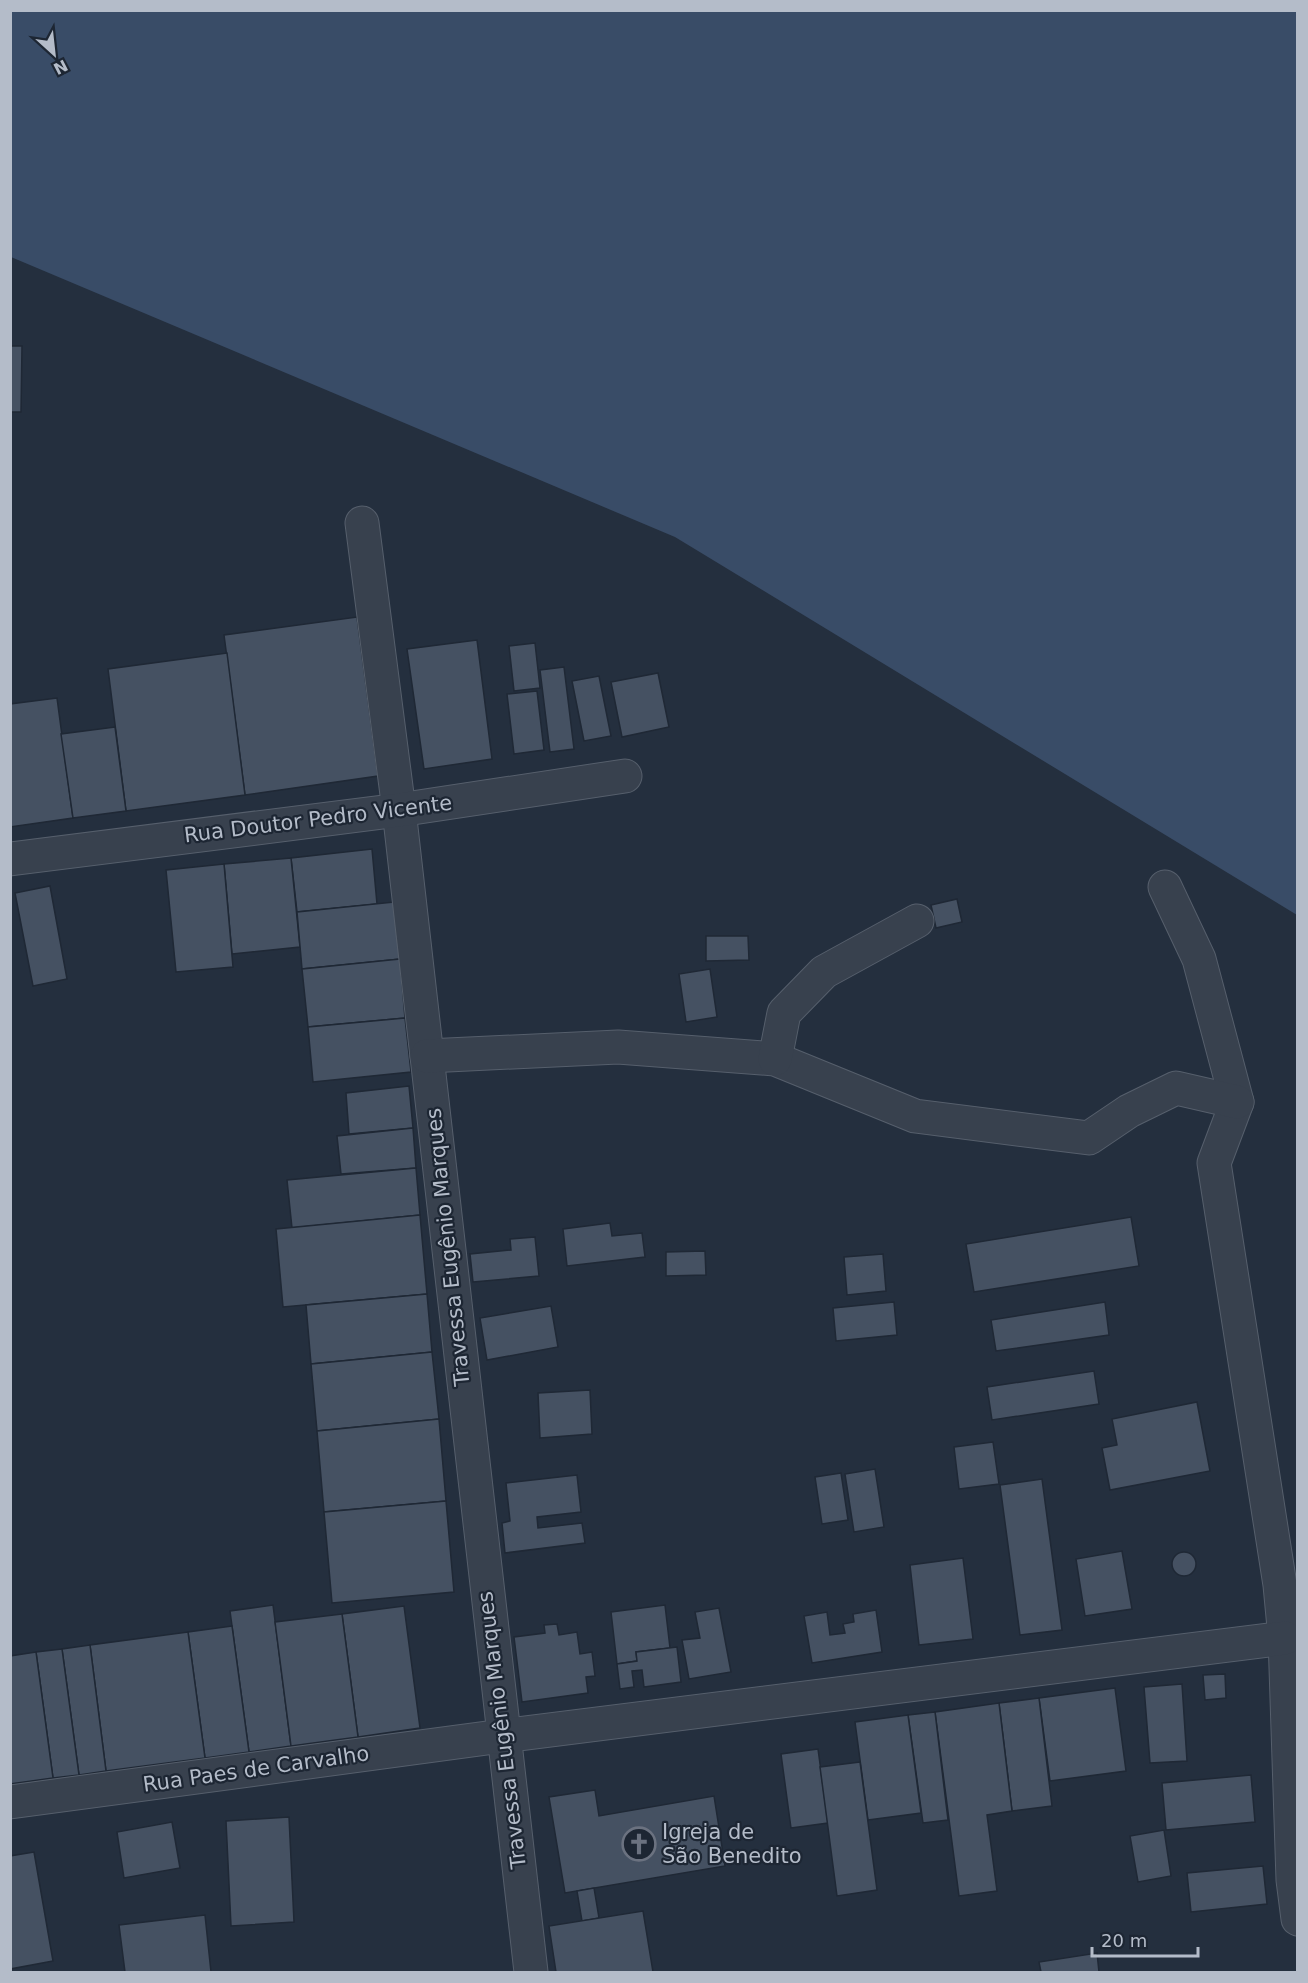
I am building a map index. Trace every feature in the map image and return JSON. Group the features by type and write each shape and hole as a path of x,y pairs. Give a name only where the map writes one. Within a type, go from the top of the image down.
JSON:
{"street":[{"name":"Travessa Eugênio Marques","path":"362,523 399,810 502,1736 531,1972"},
{"name":"Rua Doutor Pedro Vicente","path":"10,859 399,810 625,776"},
{"path":"1165,887 1199,959 1237,1102 1214,1163 1289,1573 1286,1638 1293,1880 1298,1919"},
{"path":"775,1059 784,1013 825,972 917,921"},
{"path":"427,1056 618,1047 775,1059 915,1116 1089,1138 1130,1111 1176,1088 1237,1102"},
{"name":"Rua Paes de Carvalho","path":"10,1802 502,1736 1286,1638"}],"water":[{"path":"10,11 1297,11 1297,915 675,537 11,257"}],"building":[{"path":"10,346 22,346 21,412 10,412"},
{"path":"357,617 378,776 245,795 224,635"},
{"path":"477,640 492,759 424,769 407,649"},
{"path":"535,643 540,688 514,691 509,646"},
{"path":"227,653 245,795 126,811 108,669"},
{"path":"564,667 574,749 550,752 540,670"},
{"path":"658,673 669,727 622,737 611,682"},
{"path":"599,676 611,736 584,741 572,681"},
{"path":"537,691 544,750 514,754 507,694"},
{"path":"57,698 73,818 10,827 10,704"},
{"path":"115,727 126,811 73,818 61,734"},
{"path":"372,849 377,904 297,912 291,858"},
{"path":"291,858 300,947 232,954 224,864"},
{"path":"224,864 233,967 176,972 166,870"},
{"path":"50,886 67,979 33,986 15,893"},
{"path":"957,899 962,922 936,928 931,905"},
{"path":"394,902 400,959 302,969 297,912"},
{"path":"706,936 748,936 749,960 706,961"},
{"path":"400,959 405,1018 308,1027 302,969"},
{"path":"710,969 717,1017 686,1022 679,974"},
{"path":"405,1018 411,1072 313,1082 308,1027"},
{"path":"409,1086 413,1128 349,1134 346,1093"},
{"path":"413,1128 416,1168 341,1174 337,1136"},
{"path":"416,1168 420,1215 292,1228 287,1180"},
{"path":"420,1215 427,1294 283,1307 276,1229"},
{"path":"1131,1217 1139,1266 974,1292 966,1244"},
{"path":"610,1223 612,1236 642,1233 645,1257 567,1266 563,1229"},
{"path":"535,1237 539,1276 473,1282 470,1254 511,1250 510,1239"},
{"path":"705,1251 706,1275 666,1276 666,1252"},
{"path":"883,1254 886,1291 847,1295 844,1257"},
{"path":"427,1294 432,1352 311,1364 306,1305"},
{"path":"894,1302 897,1335 836,1341 833,1308"},
{"path":"1105,1302 1109,1335 996,1351 991,1320"},
{"path":"551,1306 558,1347 487,1360 480,1318"},
{"path":"432,1352 439,1419 317,1431 311,1364"},
{"path":"1094,1371 1099,1404 992,1420 987,1387"},
{"path":"590,1390 592,1434 540,1438 538,1393"},
{"path":"1197,1402 1210,1471 1110,1490 1102,1448 1117,1445 1112,1419"},
{"path":"439,1419 446,1501 324,1512 317,1431"},
{"path":"993,1442 999,1484 959,1489 954,1447"},
{"path":"875,1469 884,1527 854,1532 845,1474"},
{"path":"841,1473 848,1520 822,1524 815,1477"},
{"path":"577,1475 581,1512 537,1517 538,1528 582,1523 585,1543 505,1553 502,1523 510,1521 506,1483"},
{"path":"1042,1479 1062,1630 1020,1635 1000,1485"},
{"path":"446,1501 454,1592 332,1603 324,1512"},
{"path":"1122,1551 1132,1609 1085,1616 1076,1559"},
{"path":"1184,1552 1193,1555 1196,1564 1193,1573 1184,1576 1175,1573 1172,1564 1175,1555"},
{"path":"963,1558 973,1639 919,1645 910,1565"},
{"path":"273,1605 291,1746 249,1752 230,1611"},
{"path":"665,1605 670,1648 636,1652 637,1661 617,1664 611,1612"},
{"path":"404,1606 420,1728 358,1737 342,1614"},
{"path":"719,1608 731,1672 689,1679 682,1640 700,1638 695,1612"},
{"path":"876,1610 882,1652 812,1663 804,1616 827,1612 830,1635 845,1633 843,1624 854,1622 853,1614"},
{"path":"342,1614 358,1737 291,1746 275,1622"},
{"path":"557,1624 559,1635 577,1632 580,1654 592,1652 595,1676 586,1677 588,1693 522,1702 514,1637 545,1633 544,1625"},
{"path":"232,1626 249,1752 205,1758 188,1632"},
{"path":"188,1632 205,1758 106,1771 90,1645"},
{"path":"90,1645 106,1771 79,1775 62,1649"},
{"path":"677,1647 681,1682 644,1687 642,1670 632,1671 634,1687 620,1689 617,1664 637,1661 636,1652"},
{"path":"62,1649 79,1775 53,1778 36,1652"},
{"path":"36,1652 53,1778 10,1784 10,1656"},
{"path":"1225,1674 1226,1698 1205,1700 1203,1675"},
{"path":"1182,1684 1187,1761 1150,1763 1144,1687"},
{"path":"1115,1688 1126,1771 1050,1781 1039,1698"},
{"path":"1039,1698 1052,1806 1012,1811 999,1703"},
{"path":"999,1703 1012,1811 987,1815 997,1891 959,1896 935,1712"},
{"path":"935,1712 948,1820 923,1823 908,1715"},
{"path":"908,1715 921,1813 868,1820 855,1722"},
{"path":"818,1749 828,1823 791,1828 781,1754"},
{"path":"860,1762 877,1890 837,1896 820,1767"},
{"path":"1251,1775 1255,1822 1166,1830 1162,1783"},
{"name":"Igreja de São Benedito","path":"595,1790 599,1816 714,1796 725,1866 565,1893 549,1797"},
{"path":"289,1817 294,1922 231,1926 226,1821"},
{"path":"172,1822 180,1868 124,1878 117,1832"},
{"path":"1164,1830 1171,1876 1138,1882 1130,1836"},
{"path":"34,1852 53,1961 10,1969 10,1856"},
{"path":"1263,1866 1267,1904 1191,1912 1187,1873"},
{"path":"594,1888 599,1918 582,1921 577,1891"},
{"path":"643,1911 653,1972 556,1972 549,1926"},
{"path":"205,1915 211,1972 125,1972 119,1925"},
{"path":"1097,1953 1099,1972 1041,1972 1039,1962"}],"place":[{"name":"Igreja de São Benedito","path":"639,1844"}]}
